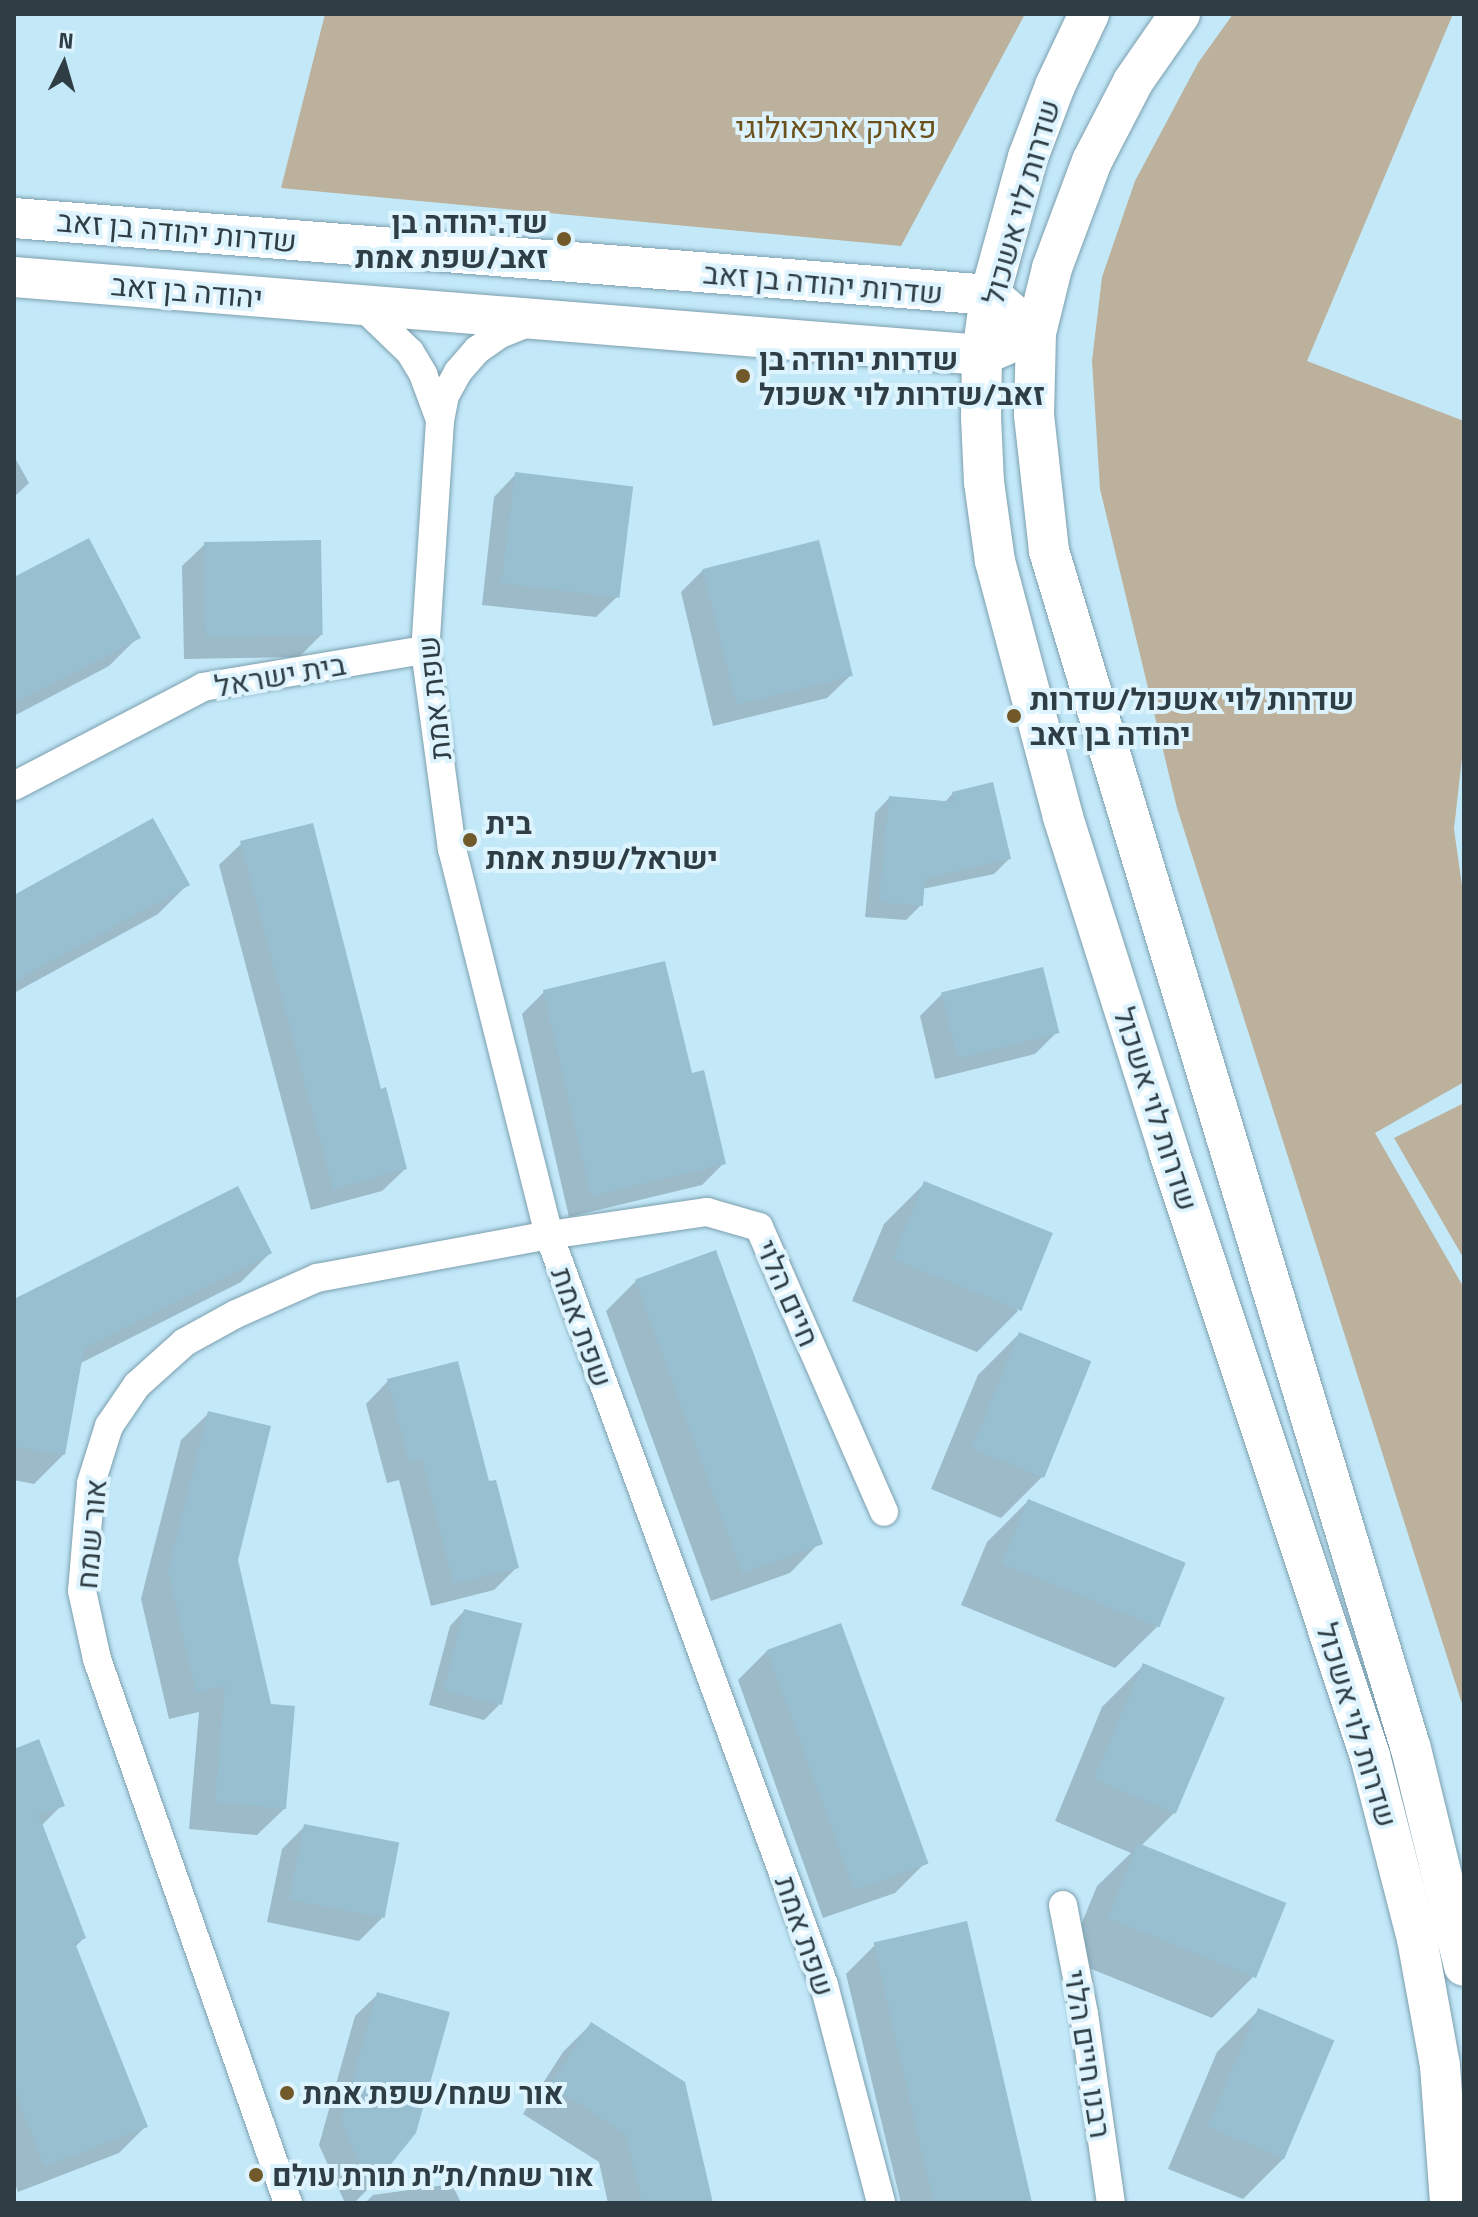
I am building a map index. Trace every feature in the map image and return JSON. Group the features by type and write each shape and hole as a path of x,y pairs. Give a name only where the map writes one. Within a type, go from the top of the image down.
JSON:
{"main road":[{"name":"שדרות לוי אשכול","path":"1089,14 1055,86 1028,157 990,295 982,355 984,482 995,561 1022,674 1063,817 1169,1152 1370,1756 1417,1939 1440,2066 1450,2203"},
{"name":"שדרות לוי אשכול","path":"1180,14 1133,82 1092,161 1052,268 1036,333 1034,415 1049,551 1411,1749 1464,1966"},
{"name":"שדרות יהודה בן זאב","path":"14,218 990,295"},
{"name":"יהודה בן זאב","path":"14,277 361,305"},
{"path":"990,295 1036,333"},
{"name":"שדרות יהודה בן זאב","path":"361,305 982,355 1036,333"}],"street":[{"name":"שפת אמת","path":"361,305 410,352 423,374 440,421"},
{"name":"שפת אמת","path":"539,319 500,334 477,350 458,372 445,395 440,421 425,650 452,849 549,1235 824,1985 881,2203"},
{"name":"בית ישראל","path":"14,786 203,687 425,650"},
{"name":"חיים הלוי","path":"549,1235 707,1212 759,1227 884,1512"},
{"name":"אור שמח","path":"288,2203 97,1659 82,1591 91,1483 109,1426 137,1385 185,1342 236,1314 317,1278 549,1235"},
{"name":"רבנו חיים הלוי","path":"1063,1905 1084,2014 1111,2203"}],"green space":[{"name":"פארק ארכאולוגי","path":"325,14 1025,14 901,246 281,188"},
{"path":"1233,14 1453,14 1307,361 1464,421 1464,740 1454,829 1464,900 1464,1082 1375,1133 1464,1288 1464,1710 1177,808 1100,489 1092,361 1102,277 1135,181 1198,63"},
{"path":"1464,1103 1464,1259 1394,1138"}],"building":[{"path":"515,472 633,487 619,598 501,583"},
{"path":"89,538 141,638 14,703 14,577"},
{"path":"321,540 323,635 206,637 204,542"},
{"path":"819,540 853,676 736,705 703,569"},
{"path":"993,782 1011,859 925,878 923,906 879,902 889,796 955,802 952,792"},
{"path":"153,818 190,885 14,982 14,895"},
{"path":"313,823 381,1089 386,1087 407,1169 333,1189 240,841"},
{"path":"665,961 692,1073 704,1070 726,1164 591,1196 543,990"},
{"path":"1043,967 1059,1033 958,1058 941,992"},
{"path":"924,1181 1053,1233 1021,1311 893,1259"},
{"path":"238,1186 272,1253 84,1349 65,1455 14,1447 16,1298"},
{"path":"716,1250 823,1544 742,1574 635,1279"},
{"path":"1019,1332 1091,1361 1044,1478 972,1449"},
{"path":"458,1361 489,1481 496,1480 519,1568 453,1584 422,1458 409,1462 387,1379"},
{"path":"208,1411 271,1426 238,1560 271,1704 295,1706 286,1809 215,1802 225,1686 196,1692 168,1571"},
{"path":"1028,1499 1186,1563 1159,1628 1002,1564"},
{"path":"464,1609 522,1624 502,1705 444,1691"},
{"path":"841,1623 929,1864 854,1891 767,1650"},
{"path":"1143,1663 1225,1698 1176,1814 1094,1779"},
{"path":"39,1739 65,1806 39,1815 86,1938 75,1943 148,2127 44,2167 14,2089 14,1749"},
{"path":"304,1824 399,1843 385,1918 289,1900"},
{"path":"1138,1843 1286,1903 1256,1978 1108,1918"},
{"path":"967,1921 1032,2203 934,2203 873,1943"},
{"path":"377,1992 450,2012 416,2133 371,2189 341,2121"},
{"path":"1258,2008 1334,2040 1284,2159 1208,2127"},
{"path":"591,2022 685,2082 713,2203 642,2203 626,2134 550,2085"}],"place":[{"name":"שד.יהודה בן זאב/שפת אמת","path":"564,239"},
{"name":"שדרות יהודה בן זאב/שדרות לוי אשכול","path":"743,376"},
{"name":"שדרות לוי אשכול/שדרות יהודה בן זאב","path":"1014,716"},
{"name":"בית ישראל/שפת אמת","path":"470,840"},
{"name":"אור שמח/שפת אמת","path":"287,2093"},
{"name":"אור שמח/ת״ת תורת עולם","path":"256,2175"}]}
